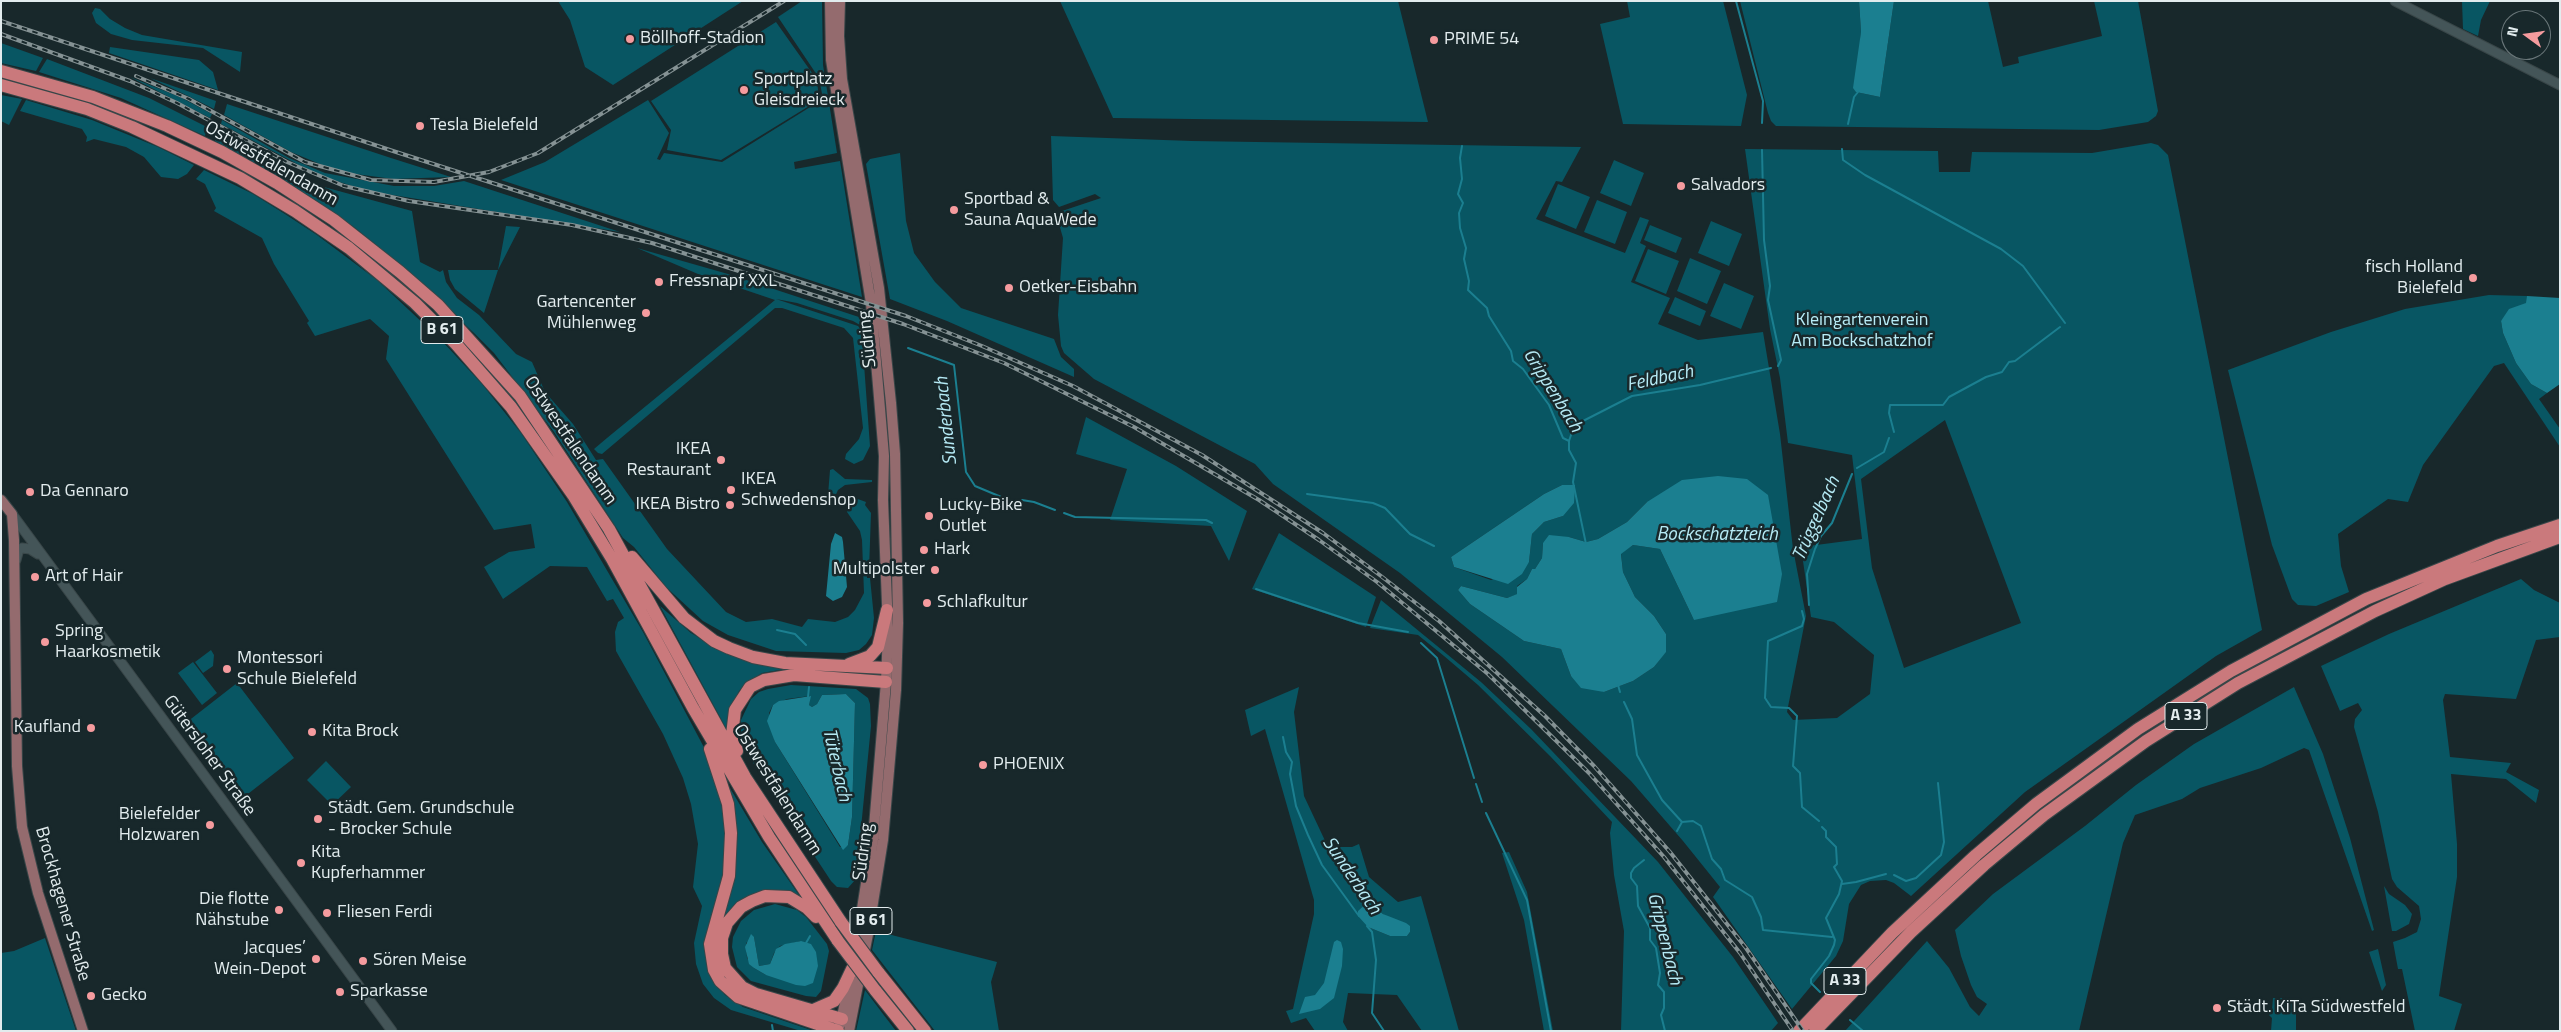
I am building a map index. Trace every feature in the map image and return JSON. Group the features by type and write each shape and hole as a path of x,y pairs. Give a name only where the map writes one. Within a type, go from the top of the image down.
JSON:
{"highway":[{"name":"Ostwestfalendamm","path":"1,71 50,83 93,97 153,120 222,152 306,201 374,251 438,306 520,396 608,529 745,777 841,922 924,1031"},
{"name":"Ostwestfalendamm","path":"1,85 87,109 132,127 240,178 295,211 349,248 415,303 456,344 511,407 573,495 612,559 693,708 769,837 838,941 908,1031"},
{"name":"A 33","path":"1799,1031 1892,933 1976,855 2036,804 2138,729 2231,671 2366,599 2497,546 2560,525"},
{"name":"B 61","path":"608,529 674,608 698,630 714,641 741,653 769,661 836,666 890,676"},
{"name":"A 33","path":"1815,1031 1911,932 1984,865 2044,815 2146,741 2238,683 2366,615 2445,579 2560,537"},
{"path":"836,666 862,661 875,651 881,641 887,610"},
{"path":"745,777 734,741 732,720 738,702 750,687 772,677 794,675 890,676"},
{"name":"B 61","path":"693,708 721,776 728,804 731,833 729,876 710,944 714,970 720,981 738,997 843,1028"},
{"path":"838,941 807,908 789,898 778,895 752,900 741,907 727,924 722,938 722,954 725,968 742,987 756,994 811,1011 843,1028"},
{"path":"811,1011 834,1001 852,969"}],"main road":[{"name":"Südring","path":"830,1 830,37 834,79 873,316 884,456 883,500 890,676 873,839 843,1028"},
{"name":"Südring","path":"840,1 839,36 842,79 879,288 896,464 889,787 879,871 863,967 843,1028"},
{"name":"Gütersloher Straße","path":"1,500 12,514"},
{"name":"Brockhagener Straße","path":"12,514 17,774 22,827 38,893 84,1031"}],"street":[{"path":"2395,1 2560,85"},
{"name":"Gütersloher Straße","path":"12,514 392,1031"},
{"path":"14,568 17,553 22,548 37,552 44,559"}],"green space":[{"name":"Böllhoff-Stadion","path":"558,1 743,1 613,85 585,67 570,20"},
{"path":"802,1 822,1 823,65 837,153 794,162 795,169 840,161 862,297 501,180 545,162 648,100 669,133 657,159 660,160 664,153 722,162 823,99 819,78 778,17"},
{"path":"1060,1 1398,1 1428,122 1113,118"},
{"path":"1627,1 1723,1 1747,95 1741,126 1623,124 1600,24 1630,17"},
{"path":"1740,1 1859,1 1861,32 1856,92 1880,97 1894,1 1988,1 2003,67 2019,63 2018,57 2102,36 2094,1 2138,1 2158,111 2156,116 2148,122 2099,130 1776,126 1771,121 1768,113"},
{"path":"2462,1 2490,1 2481,20 2478,36 2463,29"},
{"path":"95,8 100,9 110,19 125,28 142,35 242,52 240,72 203,48 132,40 111,34 96,23 92,13"},
{"name":"Sportplatz Gleisdreieck","path":"776,22 817,80 819,100 721,160 667,150 671,130 651,101"},
{"path":"1,43 43,58 36,71 1,63"},
{"path":"110,47 199,60 213,72 218,90 109,53"},
{"path":"47,59 149,98 207,127 205,136 121,98 39,72"},
{"path":"130,77 180,97 212,114 210,118"},
{"path":"150,78 216,101 214,109 188,96"},
{"path":"1,95 22,99 9,125 1,121"},
{"path":"26,100 92,120 158,147 194,165 187,174 178,179 161,177 144,157 126,147 94,139 86,142 87,137 82,129 20,111"},
{"path":"227,104 451,177 393,179 348,173 327,167 291,152 224,115"},
{"path":"222,120 289,158 325,173 394,186 434,186 464,181 620,232 368,191 327,178 299,165 221,124"},
{"path":"217,133 283,169 324,187 412,211 420,262 440,272 443,270 446,282 457,298 479,315 516,354 532,362 545,392 573,424 596,460 603,459 667,549 726,612 746,622 772,619 802,627 808,619 835,622 848,617 855,610 864,593 862,540 860,531 847,512 846,506 851,499 855,498 866,502 865,505 871,513 869,570 867,571 867,578 870,578 874,618 872,635 866,644 859,650 846,653 776,651 728,635 703,621 666,587 634,547 623,538 554,432 494,353 407,270 354,227 295,187 215,141"},
{"name":"Kleingartenverein Am Bockschatzhof","path":"1051,136 1192,141 1581,147 1562,182 1556,181 1536,219 1625,253 1640,217 1649,220 1640,243 1646,246 1631,282 1670,298 1658,324 1698,340 1763,332 1780,434 1793,549 1806,616 1787,712 1793,720 1837,718 1870,694 1874,655 1834,622 1811,617 1801,547 1862,539 1852,455 1788,443 1745,149 1938,151 1939,172 1970,172 1972,152 2092,153 2151,143 2158,145 2168,155 2262,630 2216,656 2025,792 1911,896 1894,883 1886,880 1870,881 1861,885 1849,904 1843,941 1836,956 1792,1009 1713,897 1720,887 1683,841 1631,781 1502,657 1400,573 1273,484 1255,464 1094,379 1064,353 1061,346 1058,315 1063,238 1057,217 1059,212 1101,198 1095,194 1059,207 1053,200","holes":["1945,420 2021,623 1904,668 1872,568 1861,479","1562,485 1563,516 1544,522 1532,534 1529,562 1491,580 1454,567 1451,557 1544,494","1647,502 1694,620 1660,549 1633,545 1621,553 1623,572 1635,597 1654,616 1666,634 1666,651 1654,667 1633,681 1604,692 1571,676 1561,649 1524,641 1470,604 1458,590 1461,586 1507,598 1518,594 1517,586 1527,579 1532,569 1535,569 1542,558 1543,543 1569,537 1586,542 1598,539 1627,522"]},
{"path":"900,153 906,221 914,253 935,282 961,308 1054,339 1061,357 1074,369 1074,377 947,321 890,299 866,164 870,159"},
{"path":"1614,160 1644,173 1631,206 1600,193"},
{"path":"204,170 253,194 285,214 317,235 377,280 442,341 482,384 521,433 567,502 643,632 708,755 725,814 725,867 705,942 707,965 712,979 725,995 743,1007 814,1031 801,1031 731,1010 714,998 703,984 696,964 694,943 702,906 693,887 698,844 691,804 683,778 663,734 616,651 615,632 618,622 624,618 613,599 607,601 587,567 550,566 503,599 484,567 509,552 535,548 531,524 494,530 386,359 389,336 370,319 315,336 307,323 309,321 274,264 262,238 214,211 216,208 205,184 196,179"},
{"path":"1558,184 1590,197 1576,229 1545,216"},
{"path":"1597,200 1627,212 1615,244 1584,232"},
{"path":"1711,221 1742,234 1729,266 1698,253"},
{"path":"1650,225 1682,238 1676,253 1644,240"},
{"path":"506,226 520,227 498,270"},
{"path":"637,248 728,274 865,319 867,329 853,321 797,303 776,299 858,326 867,337 864,364 870,446 863,460 854,464 845,459 846,454 859,439 863,428 853,338 844,328 782,308 775,308 602,454 598,453 594,449 775,300 698,274"},
{"path":"1648,249 1679,261 1666,294 1635,281"},
{"path":"1690,258 1721,271 1707,304 1677,291"},
{"path":"448,270 498,270 484,313 455,289 450,280"},
{"path":"1724,283 1754,296 1741,329 1710,316"},
{"path":"2489,295 2527,296 2527,303 2501,321 2503,333 2516,363 2531,384 2547,393 2539,399 2560,429 2560,447 2504,363 2494,366 2423,465 2408,502 2388,499 2338,534 2341,566 2349,592 2316,606 2298,605 2292,599 2272,545 2228,370 2331,332 2405,309"},
{"path":"1675,297 1706,311 1700,326 1668,313"},
{"path":"1086,417 1176,466 1247,511 1229,561 1211,526 1110,520 1127,469 1076,454"},
{"path":"833,469 845,479 872,480 872,482 845,485 838,490 833,501 828,495 830,470"},
{"path":"1279,533 1376,597 1366,627 1252,589"},
{"path":"2521,579 2534,590 2560,603 2560,637 2536,640 2516,699 2445,694 2443,700 2450,757 2511,763 2506,772 2539,790 2536,803 2506,779 2451,774 2457,844 2457,877 2439,996 2462,1004 2454,1031 2415,1031 2402,969 2398,969 2393,942 2417,932 2421,919 2419,906 2397,887 2392,879 2378,812 2354,727 2355,719 2362,710 2358,703 2340,711 2321,666 2389,634"},
{"path":"1381,600 1481,682 1531,729 1658,862 1733,957 1770,1011 1778,1023 1771,1031 1621,1031 1624,931 1614,875 1610,833 1612,822 1550,756 1478,685 1418,635 1370,628"},
{"path":"660,606 691,633 713,646 785,669 762,673 745,684 739,691 730,711 728,732"},
{"path":"211,650 214,655 213,666 203,673 195,662"},
{"path":"193,662 217,693 202,705 178,673"},
{"path":"237,683 294,758 244,797 187,722"},
{"path":"791,685 856,689 868,698 871,726 856,879 848,888 837,887 831,881 750,758 741,732 741,720 751,699 759,692","holes":["846,694 855,703 852,817 848,845 840,847 775,742 769,713 773,705 787,699 810,696 809,705 812,707 817,704 822,695"]},
{"path":"1299,687 1294,712 1304,796 1328,847 1352,847 1359,844 1369,877 1398,902 1421,896 1459,1031 1422,1031 1397,995 1348,993 1343,1022 1348,1031 1315,1031 1306,1018 1291,1023 1286,1011 1293,1009 1314,914 1314,900 1265,729 1251,736 1245,710","holes":["1368,902 1410,932 1407,936 1390,936 1368,927"]},
{"path":"2294,687 2323,754 2350,838 2374,930 2372,931 2309,750 2304,748 2261,768 2200,788 2182,799 2135,815 2123,843 2079,1031 1845,1031 1927,941 1949,968 1970,1007 1979,1016 1987,1004 1977,997 1971,985 1961,956 1955,930 1993,894 2085,826 2136,785 2194,744"},
{"path":"326,761 351,787 332,805 307,780"},
{"path":"727,783 762,842 799,895 781,890 769,891 719,928 731,885"},
{"path":"1509,852 1527,892 1553,1031 1544,1031 1524,920 1502,853"},
{"path":"2384,886 2389,894 2405,905 2412,914 2409,924 2396,931 2392,931"},
{"path":"775,904 797,910 806,917 827,944 829,951 821,991 816,997 751,981 737,967 732,947 733,937 741,921 754,910","holes":["754,937 759,966 770,964 774,953 780,946 801,941 766,975 754,968 747,958 746,943"]},
{"path":"876,931 997,962 991,982 999,1031 935,1031 872,950"},
{"path":"45,938 76,1031 1,1031 1,953 14,951"},
{"path":"2378,949 2386,985 2382,991 2369,952"},
{"path":"865,990 883,1014 896,1031 856,1031"},
{"path":"2273,998 2292,998 2296,1002 2296,1031 2271,1031 2272,1018 2269,1015 2272,1010"}],"water":[{"path":"1859,1 1894,1 1880,97 1856,92 1853,88 1861,32"},
{"path":"2527,296 2560,298 2560,384 2547,393 2531,384 2516,363 2503,333 2501,321 2509,309 2526,303"},
{"name":"Bockschatzteich","path":"1718,476 1747,479 1768,495 1782,574 1777,602 1694,620 1660,549 1633,545 1621,554 1623,572 1635,597 1654,616 1666,634 1666,652 1654,667 1633,681 1604,692 1581,688 1571,676 1561,649 1524,641 1470,604 1458,590 1461,586 1507,598 1517,594 1517,587 1527,579 1532,569 1535,569 1542,558 1543,543 1549,535 1569,537 1586,542 1598,539 1627,522 1647,502 1682,480"},
{"path":"1562,485 1575,485 1574,503 1563,516 1544,522 1532,534 1529,562 1522,574 1508,584 1454,567 1451,557 1544,494"},
{"path":"835,533 842,537 847,587 842,597 833,601 826,596 831,544"},
{"path":"846,694 855,703 852,817 848,845 843,850 775,742 767,721 773,705 779,701 811,696 809,705 812,707 817,704 822,695"},
{"path":"1368,902 1383,914 1410,926 1410,932 1407,936 1390,936 1368,927 1358,916 1358,911"},
{"path":"751,934 754,937 759,966 770,964 776,949 785,944 801,941 811,944 816,952 818,966 813,983 805,986 796,985 766,975 754,968 749,964 745,947"},
{"path":"1337,940 1341,942 1343,949 1342,966 1334,998 1320,1009 1299,1014 1305,997 1315,995 1324,983 1334,942"}],"waterway":[{"name":"Feldbach","path":"1736,1 1763,101 1762,123"},
{"path":"1848,124 1854,97 1858,92"},
{"name":"Grippenbach","path":"1462,146 1460,158 1462,179 1458,194 1463,203 1459,213 1460,228 1466,248 1464,259 1469,281 1468,290 1487,308 1489,316 1511,351 1513,361 1523,369 1549,405 1563,438 1569,441"},
{"path":"1842,149 1843,160 1865,175 2001,249 2023,266 2065,323"},
{"name":"Feldbach","path":"1762,150 1764,240 1770,286 1768,300 1781,360 1778,366"},
{"path":"1894,432 1889,413 1890,405 1943,405 1949,397 1986,377 2002,372 2009,362 2015,361 2060,327"},
{"name":"Sunderbach","path":"908,348 954,365 966,472 975,486 1006,499"},
{"name":"Feldbach","path":"1586,544 1573,482 1576,463 1569,450 1572,432 1583,421 1632,396 1700,385 1771,368"},
{"path":"1857,468 1884,452 1889,438"},
{"name":"Trüggelbach","path":"1809,605 1807,574 1815,549 1821,536 1832,523 1852,474"},
{"path":"1307,494 1373,503 1385,508 1410,534 1434,546"},
{"name":"Sunderbach","path":"1022,500 1034,502 1055,510"},
{"name":"Sunderbach","path":"1064,513 1075,517 1206,520 1212,523"},
{"name":"Sunderbach","path":"1256,589 1358,623 1408,632"},
{"name":"Trüggelbach","path":"1802,611 1804,619 1802,626 1768,641 1765,698 1771,707 1789,708 1797,716 1793,766 1800,773 1802,807 1819,821"},
{"name":"Tüterbach","path":"777,630 795,634 806,645"},
{"name":"Sunderbach","path":"1421,643 1437,658 1474,778"},
{"name":"Grippenbach","path":"1618,685 1620,692"},
{"name":"Tüterbach","path":"808,697 809,687"},
{"name":"Grippenbach","path":"1624,702 1632,719 1637,755 1662,800 1682,822 1677,831"},
{"name":"Sunderbach","path":"1283,737 1286,752 1292,762 1290,774 1296,806 1308,835 1322,865 1359,916"},
{"path":"1894,875 1906,881 1916,878 1941,855 1944,842 1938,783"},
{"name":"Sunderbach","path":"1476,784 1482,802"},
{"name":"Sunderbach","path":"1486,813 1527,900 1551,1031"},
{"path":"1682,822 1693,821 1701,826 1712,859 1721,869 1725,880 1752,897 1761,917 1763,930 1832,937"},
{"name":"Trüggelbach","path":"1820,992 1811,983 1811,979 1829,956 1834,945 1835,940 1826,918 1839,894 1842,881 1834,867 1837,864 1836,847 1826,837 1826,831 1822,827"},
{"name":"Grippenbach","path":"1644,860 1634,868 1631,878 1637,886 1638,906 1650,928 1650,940 1656,948 1660,973 1658,985 1664,992 1664,1008 1661,1015 1665,1031"},
{"path":"1842,884 1886,874"},
{"name":"Sunderbach","path":"1367,926 1372,932 1376,960 1372,1013 1384,1031"},
{"name":"Tüterbach","path":"806,943 810,936"},
{"name":"Trüggelbach","path":"1850,1020 1863,1031"},
{"name":"Tüterbach","path":"772,1025 773,1031"}],"railway":[{"path":"136,76 189,99 305,162 371,180 434,182 489,172 538,153 784,1"},
{"path":"1,21 393,151 906,316 982,346 1073,386 1202,455 1323,533 1381,576 1439,621 1545,716 1594,766 1670,852 1746,948 1803,1031"},
{"path":"1,34 130,81 177,103 287,162 344,186 409,201 572,225 652,243 903,324 1004,363 1134,427 1259,500 1319,540 1377,582 1488,674 1589,773 1664,857 1740,953 1793,1031"}],"place":[{"name":"Böllhoff-Stadion","path":"630,39"},
{"name":"PRIME 54","path":"1434,40"},
{"name":"Sportplatz Gleisdreieck","path":"744,90"},
{"name":"Tesla Bielefeld","path":"420,126"},
{"name":"Salvadors","path":"1681,186"},
{"name":"Sportbad & Sauna AquaWede","path":"954,210"},
{"name":"fisch Holland Bielefeld","path":"2473,278"},
{"name":"Fressnapf XXL","path":"659,282"},
{"name":"Oetker-Eisbahn","path":"1009,288"},
{"name":"Gartencenter Mühlenweg","path":"646,313"},
{"name":"IKEA Restaurant","path":"721,460"},
{"name":"IKEA Schwedenshop","path":"731,490"},
{"name":"Da Gennaro","path":"30,492"},
{"name":"IKEA Bistro","path":"730,505"},
{"name":"Lucky-Bike Outlet","path":"929,516"},
{"name":"Hark","path":"924,550"},
{"name":"Multipolster","path":"935,570"},
{"name":"Art of Hair","path":"35,577"},
{"name":"Schlafkultur","path":"927,603"},
{"name":"Spring Haarkosmetik","path":"45,642"},
{"name":"Montessori Schule Bielefeld","path":"227,669"},
{"name":"Kaufland","path":"91,728"},
{"name":"Kita Brock","path":"312,732"},
{"name":"PHOENIX","path":"983,765"},
{"name":"Städt. Gem. Grundschule - Brocker Schule","path":"318,819"},
{"name":"Bielefelder Holzwaren","path":"210,825"},
{"name":"Kita Kupferhammer","path":"301,863"},
{"name":"Die flotte Nähstube","path":"279,910"},
{"name":"Fliesen Ferdi","path":"327,913"},
{"name":"Jacques’ Wein-Depot","path":"316,959"},
{"name":"Sören Meise","path":"363,961"},
{"name":"Sparkasse","path":"340,992"},
{"name":"Gecko","path":"91,996"},
{"name":"Städt. KiTa Südwestfeld","path":"2217,1008"}]}
